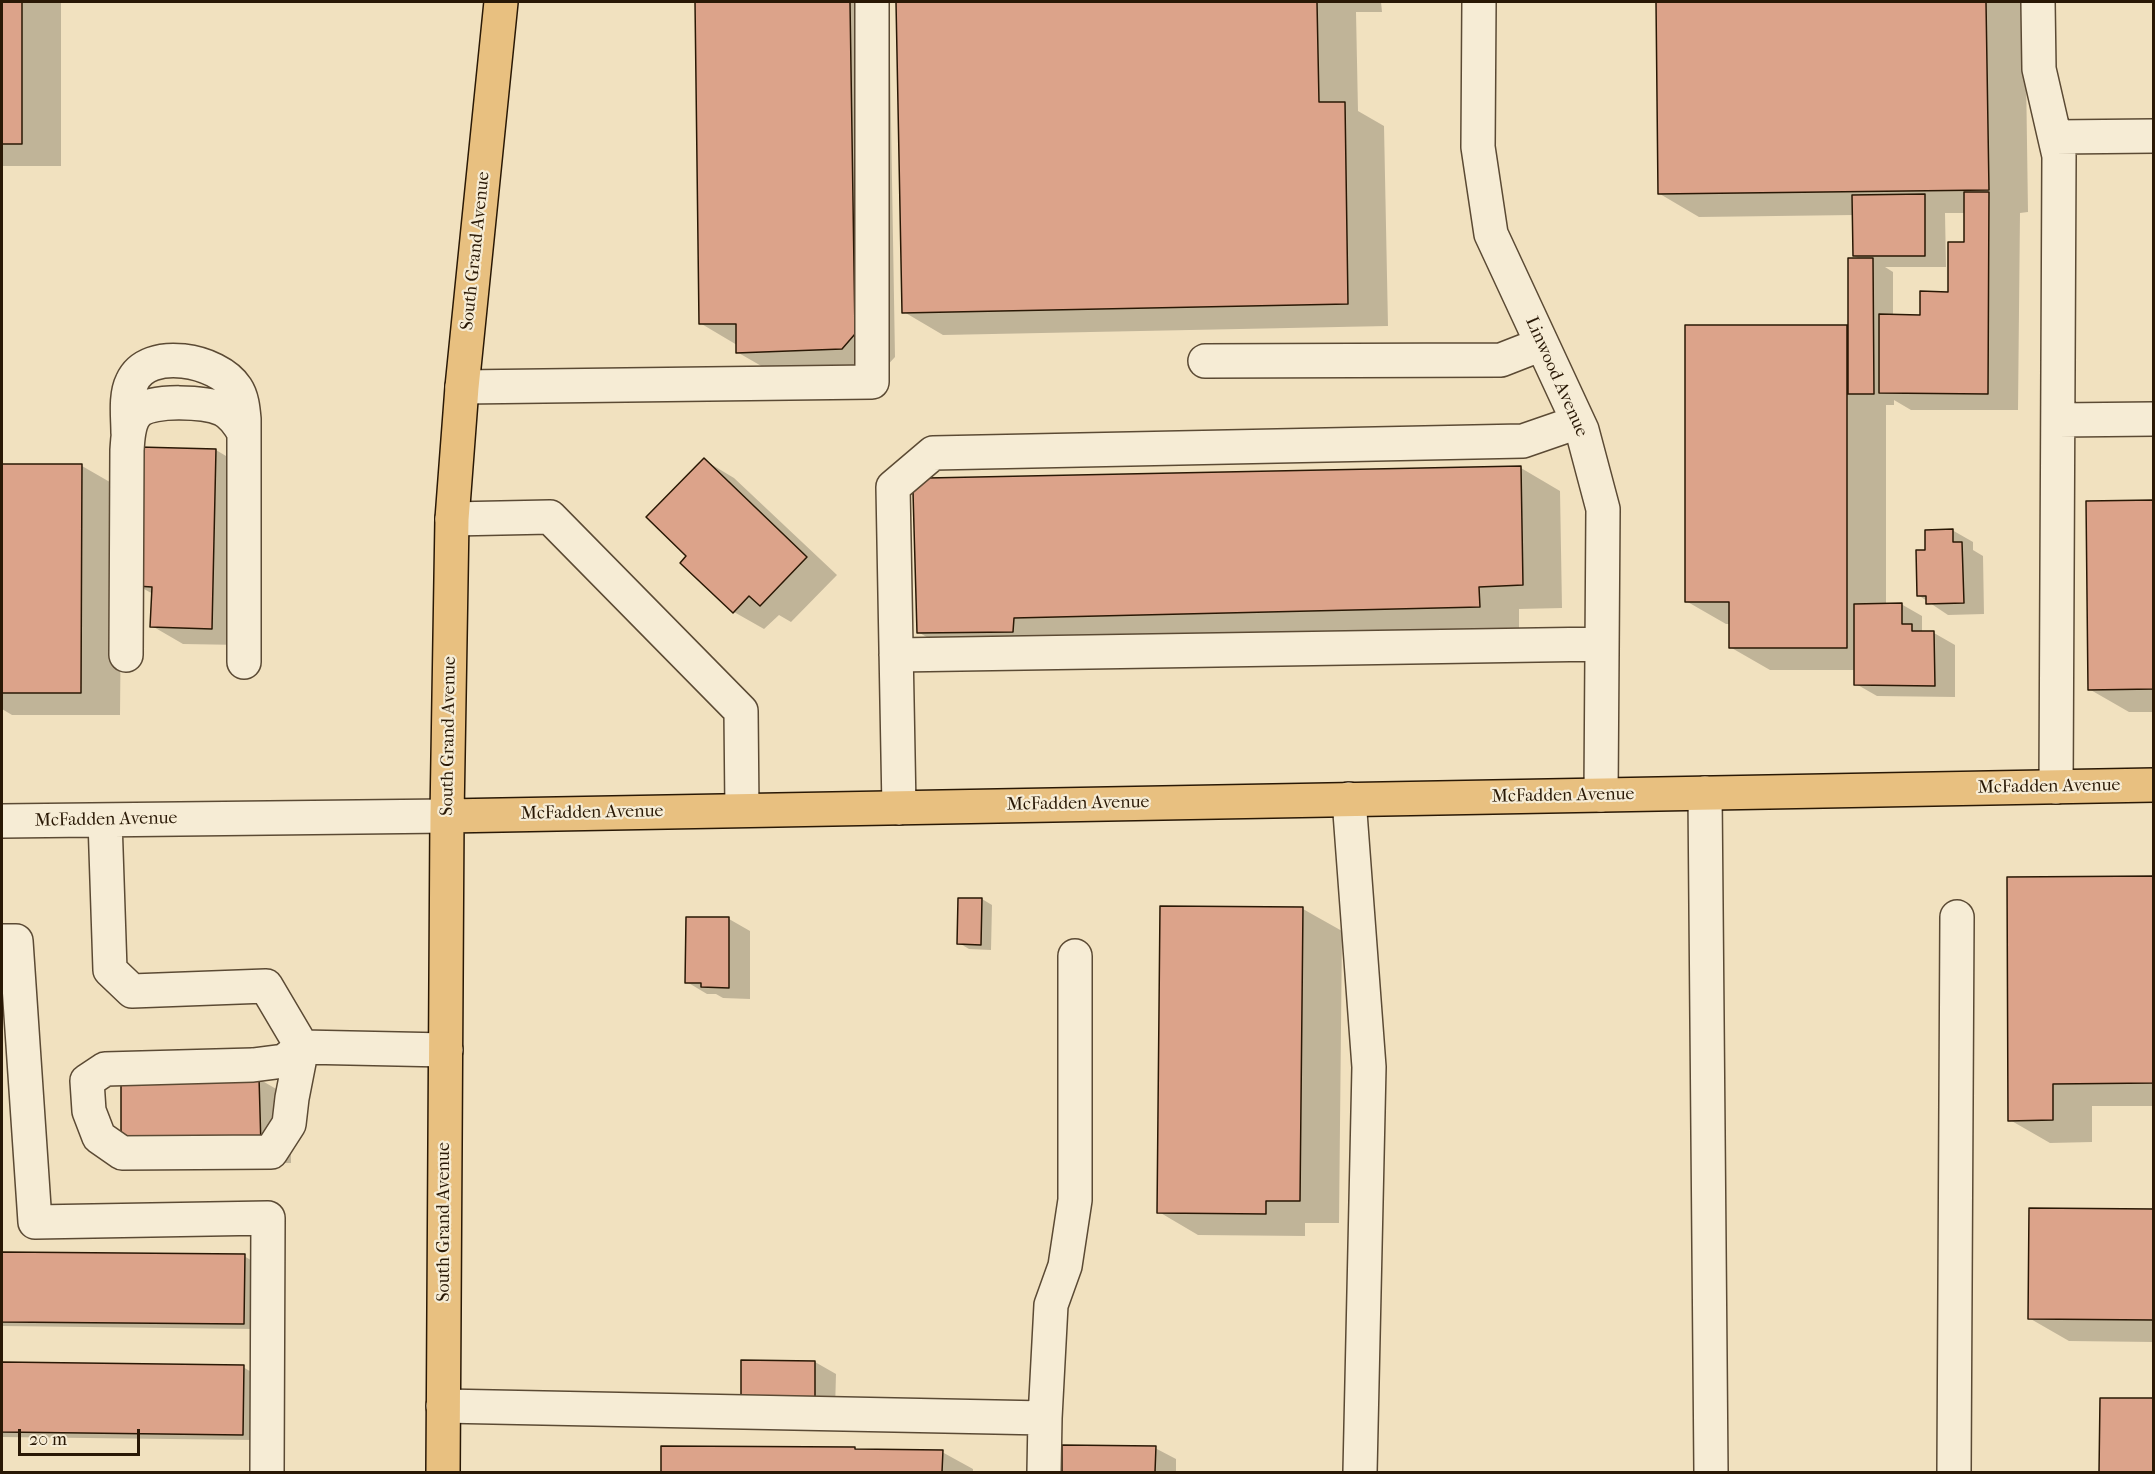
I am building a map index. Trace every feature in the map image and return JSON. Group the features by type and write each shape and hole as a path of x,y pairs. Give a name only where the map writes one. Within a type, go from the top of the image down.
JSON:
{"main road":[{"name":"South Grand Avenue","path":"443,1473 447,816 452,519 462,387 501,2"},
{"name":"McFadden Avenue","path":"447,816 2154,786"}],"street":[{"path":"462,387 872,382 872,2"},
{"name":"Linwood Avenue","path":"1479,2 1478,147 1491,234 1582,430 1603,509 1601,795"},
{"path":"2038,2 2039,69 2059,156 2056,787"},
{"path":"2055,137 2154,136"},
{"path":"1204,361 1501,360 1542,344"},
{"path":"126,656 128,398 132,382 145,366 162,361 196,363 221,373 236,387 243,402 244,662"},
{"path":"128,433 133,419 140,411 162,404 190,403 222,409 236,419 244,433"},
{"path":"2058,420 2154,419"},
{"path":"899,807 892,487 933,453 1523,441 1578,422"},
{"path":"452,519 550,518 741,711 742,810"},
{"path":"896,655 1602,644"},
{"path":"1705,793 1711,1473"},
{"path":"1349,800 1369,1067 1360,1473"},
{"name":"McFadden Avenue","path":"2,821 447,816"},
{"path":"105,820 110,970 132,991 266,987 302,1047 291,1098 289,1124 271,1152 122,1153 99,1137 89,1111 87,1081 105,1069 253,1065 284,1060 302,1047 446,1050"},
{"path":"1954,1473 1957,916"},
{"path":"2,941 16,941 12,1046 35,1222 268,1218 267,1473"},
{"path":"1044,1473 1051,1305 1065,1266 1075,1200 1075,956"},
{"path":"443,1406 1046,1419"}],"building":[{"path":"2,2 22,2 22,144 2,144"},
{"path":"695,2 850,2 855,334 842,349 736,353 736,324 699,324"},
{"path":"896,2 1317,2 1319,102 1345,102 1348,304 902,313"},
{"path":"1656,2 1986,2 1989,190 1658,194"},
{"path":"1964,192 1989,192 1988,394 1879,393 1879,314 1920,315 1920,291 1948,292 1948,242 1964,242"},
{"path":"1925,194 1925,256 1853,256 1852,195"},
{"path":"1848,258 1873,258 1874,394 1848,394"},
{"path":"1685,325 1847,325 1847,648 1729,648 1729,602 1685,602"},
{"path":"139,447 216,449 212,629 150,627 152,587 136,586"},
{"path":"704,458 807,557 760,606 749,596 733,613 680,563 686,556 646,517"},
{"path":"2,464 82,464 81,693 2,693"},
{"path":"1521,466 1523,585 1479,587 1480,607 1014,618 1013,632 917,633 913,492 927,478"},
{"path":"2154,500 2154,689 2088,690 2086,501"},
{"path":"1953,529 1953,542 1962,542 1964,603 1926,604 1926,596 1917,596 1916,550 1925,550 1925,530"},
{"path":"1902,603 1902,624 1912,624 1912,631 1934,631 1935,686 1854,685 1854,604"},
{"path":"2154,876 2154,1083 2053,1084 2053,1120 2008,1121 2007,877"},
{"path":"958,898 982,898 981,945 957,944"},
{"path":"1160,906 1303,907 1300,1201 1266,1201 1266,1214 1157,1213"},
{"path":"686,917 729,917 729,988 701,987 701,983 685,983"},
{"path":"259,1077 261,1147 121,1148 121,1079"},
{"path":"2029,1208 2154,1209 2154,1320 2028,1319"},
{"path":"2,1252 245,1254 244,1324 2,1322"},
{"path":"741,1360 815,1361 815,1399 741,1398"},
{"path":"2,1362 244,1365 243,1435 2,1432"},
{"path":"2100,1398 2154,1398 2154,1472 2099,1472"},
{"path":"1062,1445 1156,1446 1155,1472 1062,1472"},
{"path":"661,1446 943,1450 942,1472 661,1472"}]}
